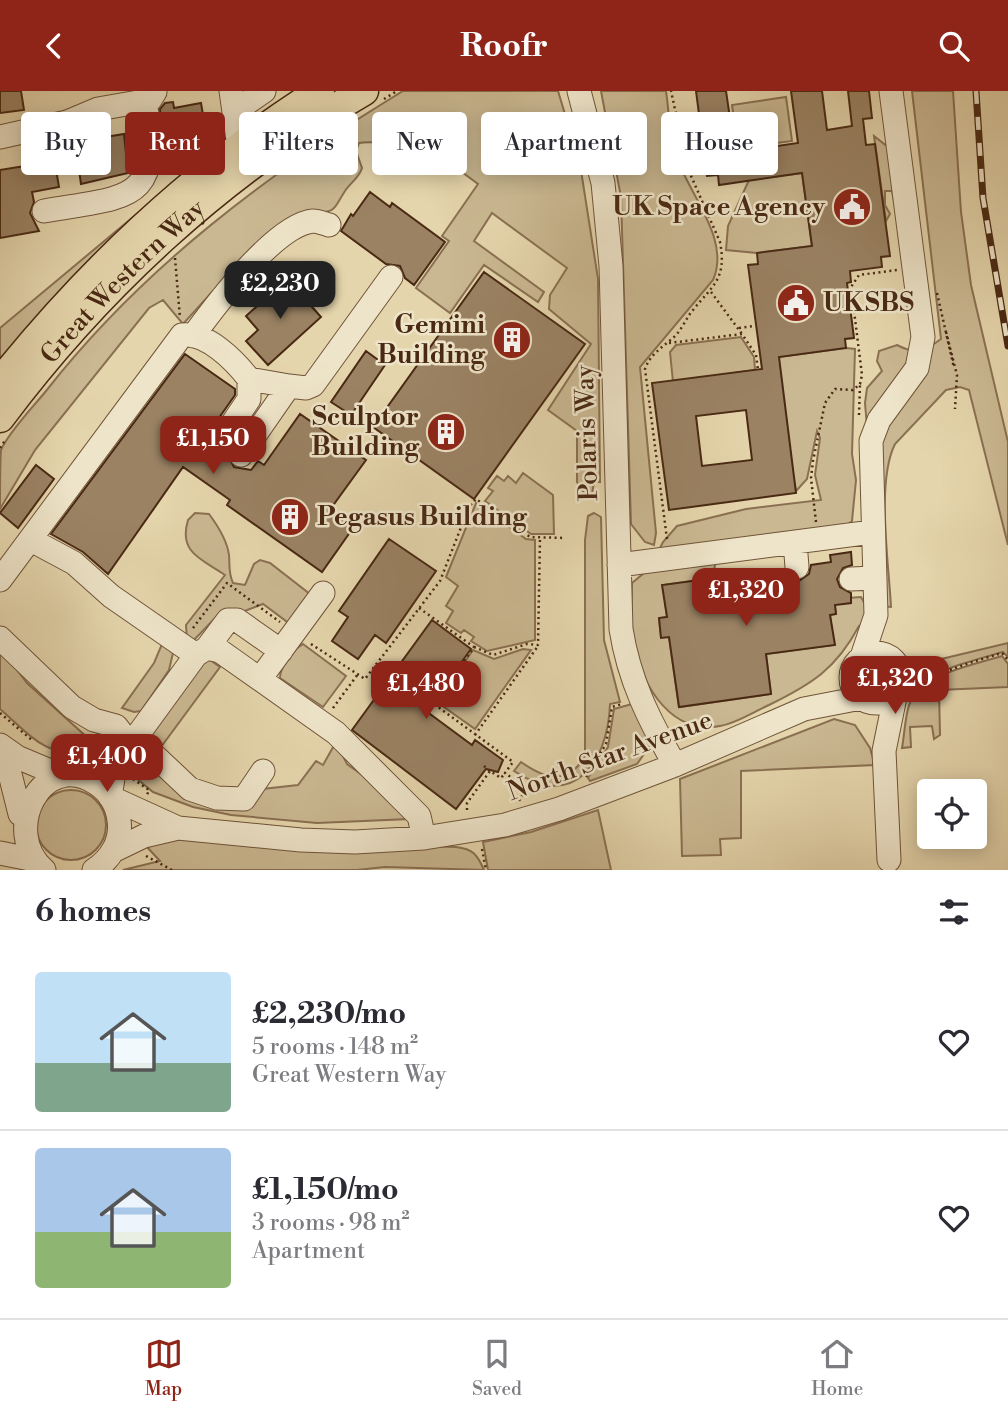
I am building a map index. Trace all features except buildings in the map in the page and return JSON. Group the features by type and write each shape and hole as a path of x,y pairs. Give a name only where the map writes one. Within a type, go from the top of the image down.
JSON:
{"main road":[{"name":"Great Western Way","path":"0,382 123,245 174,198 235,118 320,91"},
{"name":"Great Western Way","path":"0,418 76,325 177,226 289,138 371,96"}],"street":[{"path":"235,118 264,91"},
{"name":"Polaris Way","path":"579,91 603,183 611,266 621,629 626,664 638,698 675,765"},
{"path":"884,751 905,691 876,615 871,441 885,409 917,368 923,337 891,91"},
{"path":"0,137 68,122 98,109 150,96 150,165 140,184 117,198 44,211"},
{"path":"0,580 187,335 223,294 265,251 292,229 314,221 329,225"},
{"path":"187,335 229,357 249,379 306,388 313,385 391,277"},
{"path":"222,439 249,399 249,379"},
{"path":"241,455 289,386"},
{"path":"619,565 872,532"},
{"path":"31,540 74,563 111,596 202,651 220,652 335,733 419,815 424,838"},
{"path":"795,542 797,566"},
{"path":"851,579 874,578"},
{"path":"260,679 323,593"},
{"path":"876,615 857,665 853,688 862,699 884,751 889,867"},
{"path":"110,797 115,767 221,627 235,619 281,651"},
{"path":"0,638 72,707 94,720 116,726 131,744 156,757 190,789 207,796 244,799 263,771"},
{"path":"857,665 878,653 893,660"},
{"name":"North Star Avenue","path":"804,709 857,665"},
{"name":"North Star Avenue","path":"101,864 144,836 178,828 301,840 355,842 424,838 531,818 675,765 804,709 862,699 883,702 905,691"},
{"name":"North Star Avenue","path":"2,747 99,785 110,797 119,820 101,864"},
{"name":"North Star Avenue","path":"2,747 23,847 37,866"},
{"path":"0,846 19,821 26,799 37,787 115,767"},
{"name":"North Star Avenue","path":"110,797 178,828"},
{"path":"0,853 37,866"}],"path":[{"path":"371,96 397,91"},
{"path":"670,558 644,374 649,360 711,292 720,277 720,242 688,169 671,91"},
{"path":"176,251 173,266 187,335"},
{"path":"818,539 811,478 830,392 853,390 860,384 851,287 859,275 914,267"},
{"path":"855,280 861,284"},
{"path":"711,292 756,355 758,370"},
{"path":"940,296 954,368"},
{"path":"856,325 863,324"},
{"path":"738,328 753,326"},
{"path":"946,331 957,375 955,409"},
{"path":"666,344 742,334"},
{"path":"475,734 538,646 540,537"},
{"path":"419,608 474,647 493,655 527,643 538,646"},
{"path":"474,647 434,704 513,762 501,778 484,766"},
{"path":"905,691 1002,653 1008,660"},
{"path":"579,783 593,768 603,751 611,723 612,706 626,703"},
{"path":"468,814 467,803 490,771"},
{"path":"505,773 526,788 545,795 539,801"},
{"path":"518,803 526,788"},
{"path":"509,805 528,804"},
{"path":"480,841 486,870"},
{"path":"143,855 172,870"}],"shaded area":[{"path":"403,91 558,91 564,112 481,112 481,175 582,175 598,279 600,482 594,482 592,495 584,493 577,482 577,431 548,410 591,344 549,309 550,295 567,268 492,213 474,241 544,292 538,302 484,265 450,313 416,288 449,241 442,236 478,184 466,175 467,112 372,112 372,142 359,143 358,146 358,119"},
{"path":"601,91 666,91 668,112 661,112 661,175 685,175 705,214 716,248 717,264 713,280 640,367 656,533 654,545 645,542 631,524 621,197 617,175 647,175 647,112 605,112"},
{"path":"912,91 953,91 961,212 971,285 1008,442 1008,545 969,390 960,387 946,390 895,444 889,460 885,501 891,607 882,606 865,403 867,388 882,371 877,361 879,351 897,345 915,351 941,339"},
{"path":"786,97 792,141 778,143 778,112 733,112 732,105"},
{"path":"874,136 888,147 895,205 892,191 885,191 885,205 890,214 886,221"},
{"path":"358,157 362,168 357,177 345,191 334,209 311,215 213,291 183,324 163,300 149,308 35,450 0,509 1,450 21,420 124,303 211,225 277,175 358,175"},
{"path":"802,173 812,246 757,253 726,250 728,226 749,180"},
{"path":"183,175 194,175 0,366 0,328"},
{"path":"741,337 754,357 755,370 673,382 670,352 676,345"},
{"path":"855,349 852,454 856,480 852,521 845,527 716,561 712,578 663,585 667,617 659,618 661,637 669,637 679,707 771,694 766,654 834,645 830,615 836,614 834,599 861,597 865,604 865,623 859,626 841,654 822,674 784,697 726,725 701,727 684,722 658,699 640,667 632,632 632,583 650,568 663,542 677,526 746,509 821,500 815,475 820,438 817,431 807,479 796,491 771,358"},
{"path":"523,473 553,495 554,534 531,534 485,501 493,491 488,488 497,476 504,481 508,476 516,483"},
{"path":"476,503 526,539 535,540 535,640 487,651 471,641 474,637 464,630 461,633 446,623 453,611 446,606 458,586 446,577"},
{"path":"195,513 209,514 222,533 228,549 233,583 245,585 254,564 260,560 270,563 315,598 294,627 263,604 242,612 220,613 193,641 187,640 186,625 225,575 189,548 186,531 188,520"},
{"path":"594,513 601,517 604,640 620,702 610,704 608,725 594,762 583,775 570,783 554,786 535,782 514,771 521,762 547,775 564,776 578,766 585,756 585,540 588,516"},
{"path":"1008,643 1008,657 1003,652 967,662 931,676 910,689 921,671 933,661"},
{"path":"162,644 173,653 169,670 141,711 122,708 154,663"},
{"path":"303,644 346,676 323,707 280,678 288,659"},
{"path":"0,647 27,683 89,739 93,740 101,729 91,756 51,749 31,737 0,709"},
{"path":"523,649 531,650 475,729 437,702 473,650 494,659"},
{"path":"1002,656 1008,664 1008,687 939,690 940,735 934,739 932,726 910,727 911,747 902,748 909,705 922,686 955,670"},
{"path":"207,658 220,667 161,747 143,746"},
{"path":"632,704 653,746 649,747 637,764 590,781 588,778 608,747 614,709"},
{"path":"834,719 855,725 870,748 875,765 741,771 741,838 720,839 721,855 682,856 680,779"},
{"path":"336,742 347,764 390,795 409,819 317,823 231,815 193,807 153,792 124,768 138,759 181,786 262,789 298,785 316,761 323,765"},
{"path":"64,790 78,790 91,796 100,805 106,825 104,838 96,850 78,860 64,860 51,854 42,845 36,832 36,818 42,805 51,796"},
{"path":"598,810 611,870 488,870 483,842 531,832"},
{"path":"173,839 456,847 474,853 484,870 385,867 357,870 123,870 160,861 146,846"}],"railway":[{"path":"976,91 983,198 1008,346"}],"place":[{"name":"UK Space Agency","path":"852,207"},
{"name":"UKSBS","path":"796,303"},
{"name":"Gemini Building","path":"512,340"},
{"name":"Sculptor Building","path":"446,432"},
{"name":"Pegasus Building","path":"290,517"}]}
